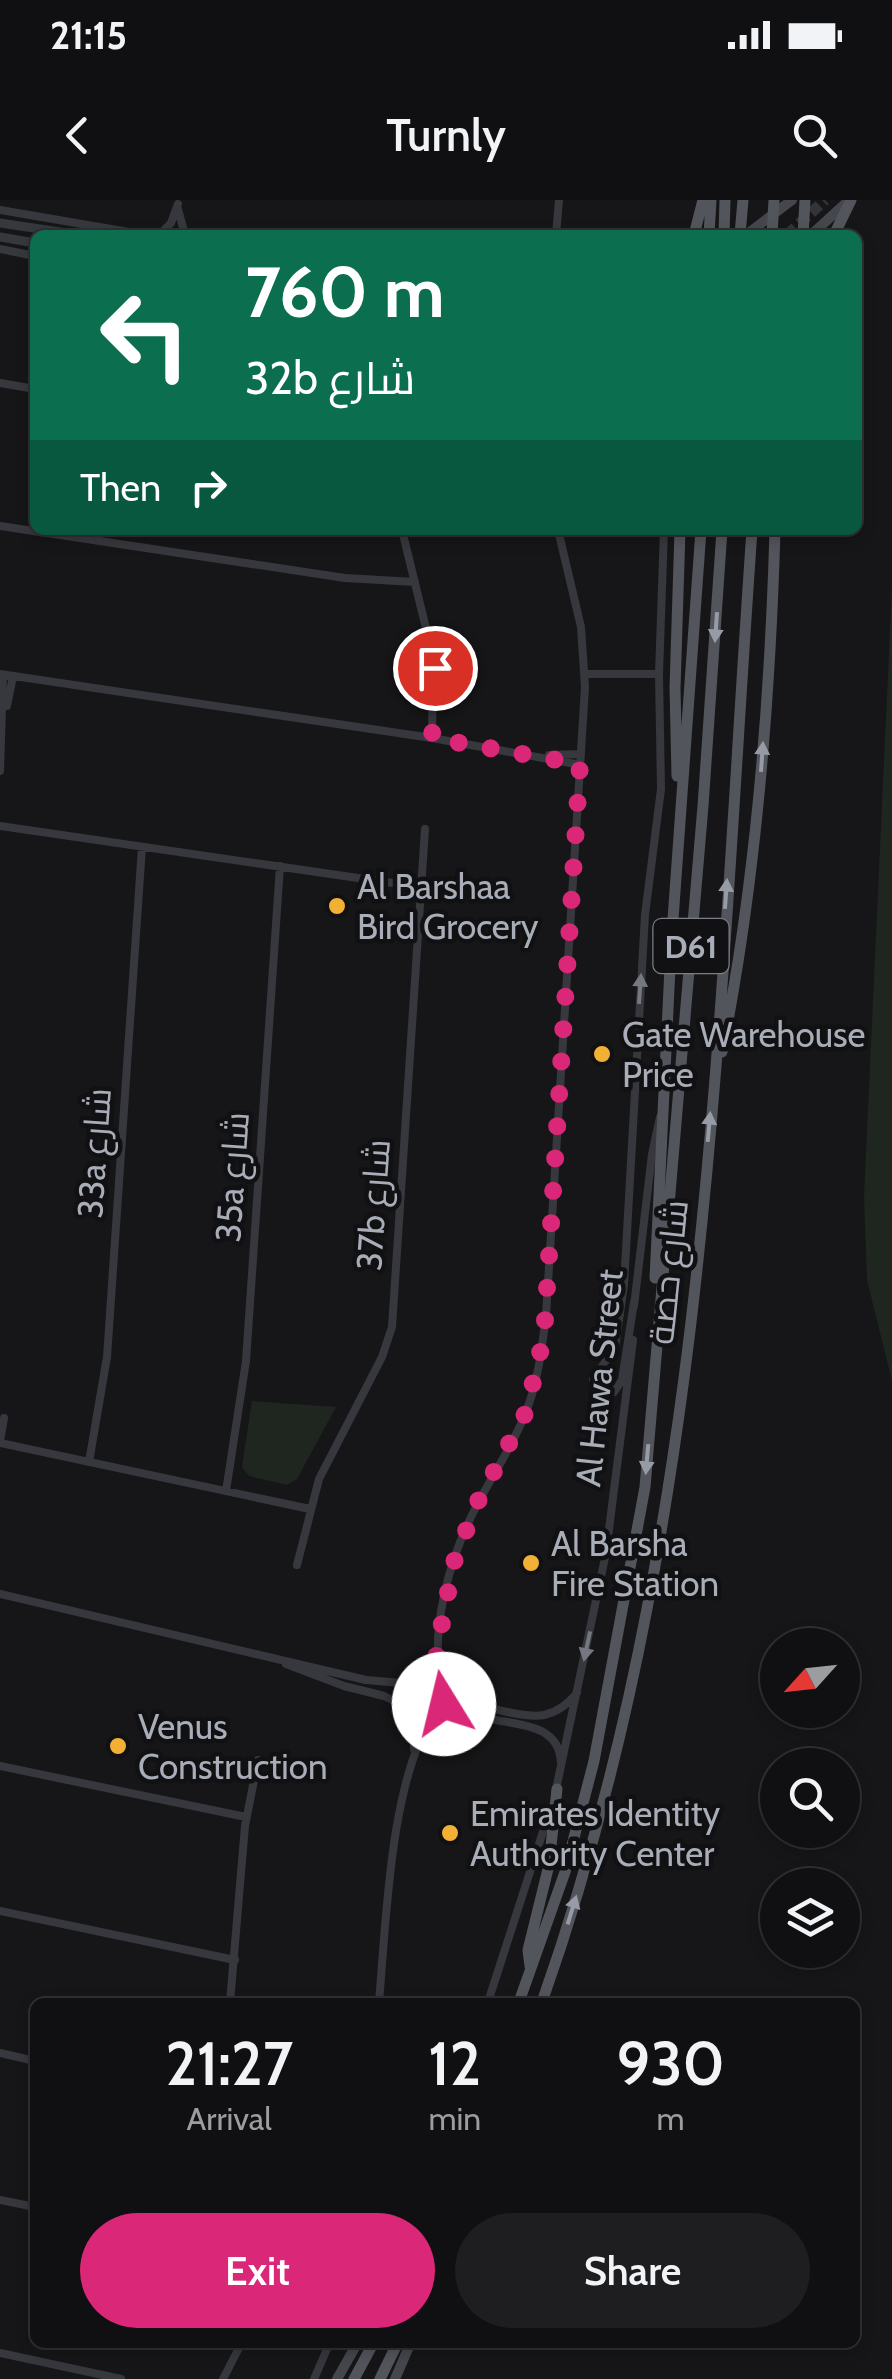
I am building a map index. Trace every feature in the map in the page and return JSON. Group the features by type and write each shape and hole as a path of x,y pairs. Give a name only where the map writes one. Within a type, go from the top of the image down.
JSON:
{"main road":[{"path":"695,230 704,200"},
{"path":"709,230 711,200"},
{"path":"724,230 725,200"},
{"path":"743,200 743,230"},
{"path":"772,230 774,200"},
{"path":"750,230 792,200"},
{"path":"804,230 806,200"},
{"path":"817,230 850,200"},
{"path":"836,230 850,200"},
{"path":"680,535 675,712 680,811"},
{"name":"D61","path":"680,811 701,535"},
{"name":"شارع حصة","path":"520,1998 564,1872 606,1706 645,1487 704,796 722,535"},
{"name":"شارع حصة","path":"543,1998 600,1816 650,1604 688,1361 712,1096 752,535"},
{"path":"712,1096 746,911 758,814 775,535"},
{"path":"773,593 782,535"},
{"name":"شارع حصة","path":"655,1362 654,1312 680,811"},
{"path":"530,1970 528,1950 550,1866 558,1783"},
{"path":"337,2379 355,2348"},
{"path":"354,2379 371,2348"},
{"path":"380,2379 395,2348"},
{"path":"394,2379 408,2348"}],"street":[{"path":"556,230 558,200"},
{"path":"164,230 178,202"},
{"path":"178,202 183,230"},
{"path":"0,210 117,230"},
{"path":"0,223 47,230"},
{"path":"0,237 30,242"},
{"path":"0,249 30,255"},
{"path":"0,383 30,387"},
{"path":"0,526 30,531"},
{"path":"60,535 345,578 416,582"},
{"path":"403,535 434,656 432,738"},
{"path":"414,1754 445,1700 437,1647 461,1538 526,1412 542,1347 586,674 581,627 559,535"},
{"path":"586,674 659,674 664,535"},
{"name":"شارع حصة","path":"634,1302 622,1380 614,1392 603,1394 594,1387 593,1379 614,1348 625,1263 645,915 659,815 659,674"},
{"path":"0,771 6,675 432,738 580,764"},
{"path":"544,756 581,754"},
{"path":"0,826 420,887"},
{"name":"37b شارع","path":"297,1565 326,1464 382,1357 392,1327 425,829"},
{"name":"33a شارع","path":"90,1462 107,1357 142,847"},
{"name":"35a شارع","path":"226,1490 246,1361 280,866"},
{"name":"Al Hawa Street","path":"489,1998 558,1783 606,1553 652,1154 657,1123 665,1106"},
{"path":"4,1418 0,1442 310,1509"},
{"path":"0,1594 378,1682 414,1683 425,1679 466,1700 535,1716 560,1709 577,1693"},
{"path":"380,1998 393,1856 414,1754 412,1710 407,1699 437,1647"},
{"path":"268,1657 344,1686 384,1696 422,1716 463,1713 535,1727 556,1744 560,1753 558,1783"},
{"path":"230,1998 246,1817 258,1760"},
{"path":"0,1766 246,1817"},
{"path":"0,1911 235,1960"},
{"path":"0,2053 30,2059"},
{"path":"0,2200 30,2206"},
{"path":"223,2379 239,2348"},
{"path":"314,2379 327,2348"},
{"path":"0,2353 121,2379"}],"shaded area":[{"path":"892,587 892,1381 867,1280 864,1196"},
{"path":"252,1401 336,1407 297,1479 287,1485 249,1476 242,1467"}],"tunnel":[{"path":"792,230 825,200"}],"place":[{"name":"Al Barshaa Bird Grocery","path":"337,906"},
{"name":"Gate Warehouse Price","path":"602,1054"},
{"name":"Al Barsha Fire Station","path":"531,1563"},
{"name":"Venus Construction","path":"118,1746"},
{"name":"Emirates Identity Authority Center","path":"450,1833"}],"route":[{"path":"435,668 432,738 580,764 544,1336 526,1412 476,1505 454,1562 436,1654 444,1704"}]}
